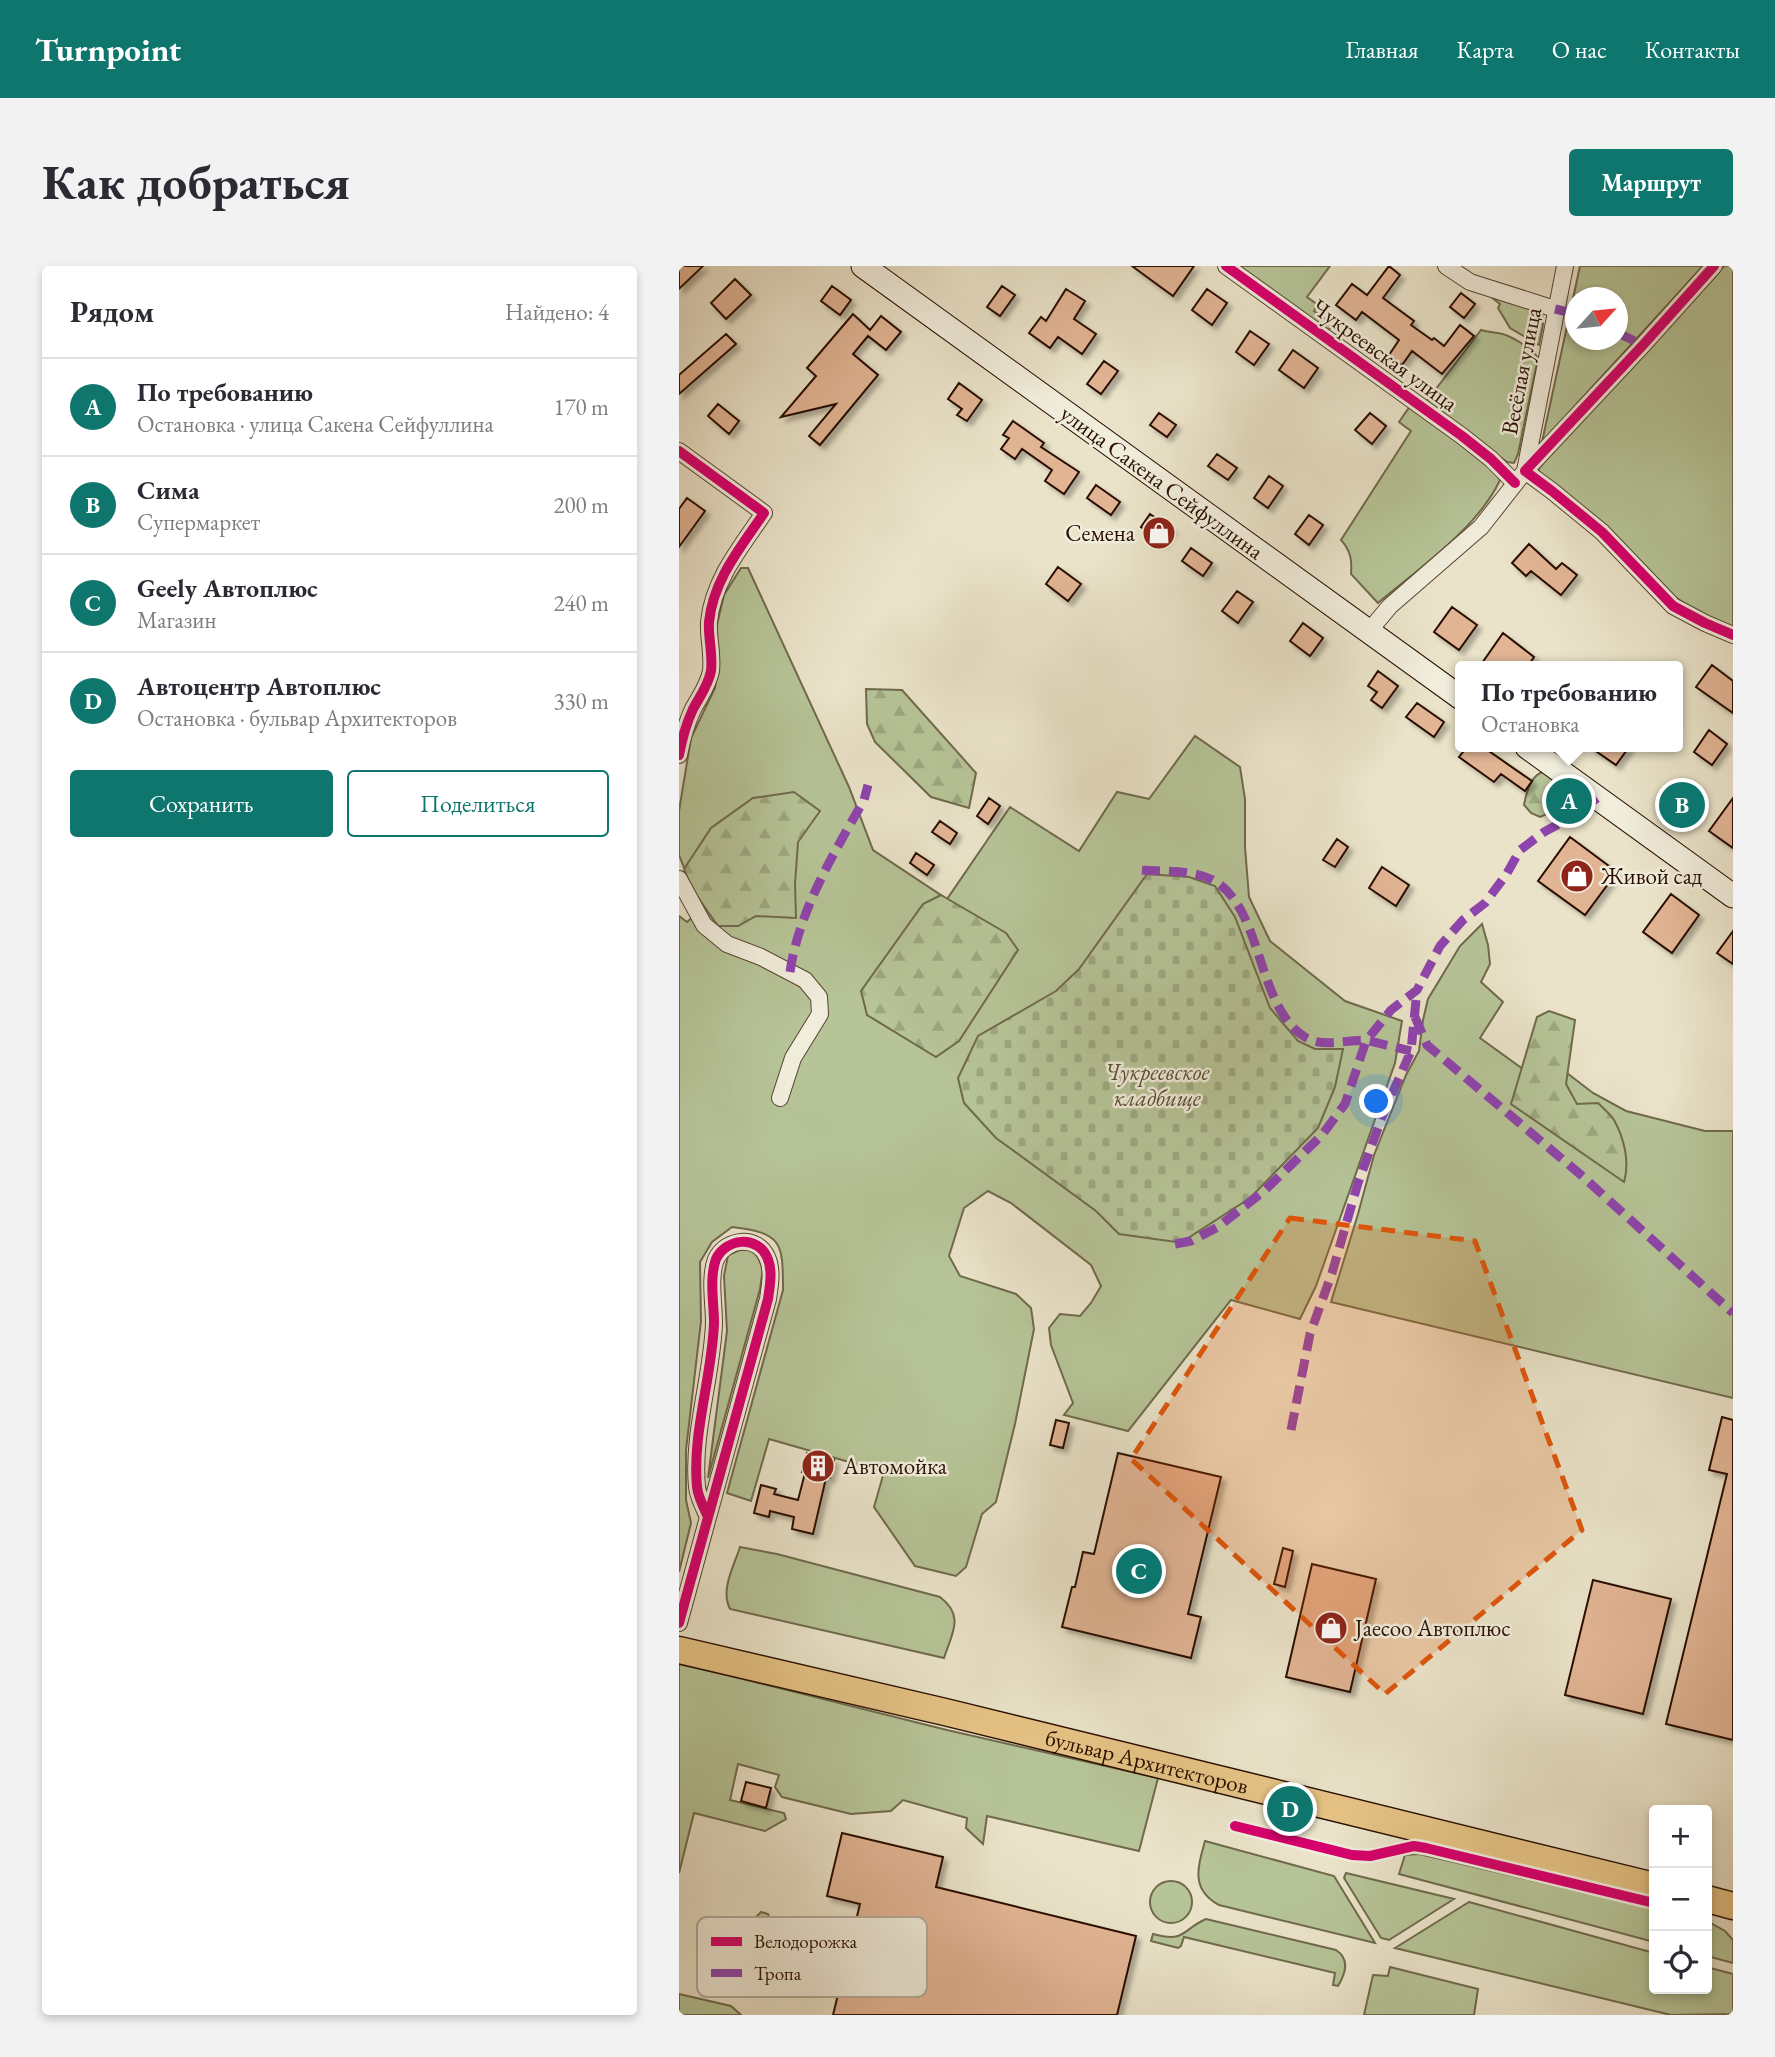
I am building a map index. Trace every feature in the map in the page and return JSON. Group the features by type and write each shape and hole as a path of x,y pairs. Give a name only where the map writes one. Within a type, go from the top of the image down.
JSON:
{"main road":[{"name":"улица Сакена Сейфуллина","path":"863,266 1455,694"},
{"path":"1534,752 1733,896"},
{"name":"бульвар Архитекторов","path":"679,1634 1650,1868"},
{"name":"бульвар Архитекторов","path":"679,1650 921,1706 1649,1885"},
{"path":"1712,1883 1733,1888"},
{"path":"1712,1900 1733,1906"}],"street":[{"name":"Чукреевская улица","path":"1226,266 1491,459 1520,477"},
{"path":"1446,266 1470,282 1555,309"},
{"name":"Весёлая улица","path":"1369,631 1390,606 1481,527 1520,477 1565,266"},
{"path":"1714,266 1520,477 1552,491 1602,532 1673,606 1733,635"},
{"path":"679,451 764,513 719,581 709,625 711,671 705,691 685,728 679,755"},
{"path":"679,879 704,925 727,944 761,957 805,980 820,996 820,1014 793,1058 780,1098"},
{"path":"679,1623 766,1312 771,1280 769,1260 762,1248 747,1241 736,1242 723,1250 716,1260 711,1350 698,1441 697,1489 708,1517"}],"highlighted area":[{"path":"1290,1218 1475,1241 1582,1530 1385,1694 1131,1459"}],"green space":[{"path":"1236,266 1330,266 1307,297 1318,305 1314,311 1333,325 1327,332"},
{"path":"1580,266 1703,266 1628,348 1628,287 1575,287"},
{"path":"1724,266 1733,266 1733,636 1666,591 1544,479 1538,470"},
{"path":"1491,297 1542,313 1543,325 1539,345 1510,328 1498,308 1500,304"},
{"path":"1481,330 1514,339 1538,358 1514,463 1507,462 1426,402"},
{"path":"1565,335 1565,350 1626,350 1542,442"},
{"path":"1413,406 1493,470 1500,480 1490,498 1462,531 1378,603 1351,574 1350,556 1341,540 1411,431 1399,422"},
{"path":"741,568 748,568 849,787 873,850 947,899 1010,807 1079,851 1117,792 1149,799 1195,736 1240,767 1245,799 1249,897 1270,941 1345,1001 1402,1021 1395,1063 1316,1286 1300,1319 1231,1300 1128,1431 1064,1415 1073,1403 1051,1345 1049,1328 1060,1314 1080,1316 1091,1303 1101,1286 1091,1265 1011,1203 988,1191 964,1208 949,1256 960,1276 1016,1294 1031,1308 1034,1329 996,1502 982,1514 966,1567 956,1576 915,1566 874,1507 884,1472 769,1439 751,1501 727,1493 783,1290 782,1261 776,1243 761,1233 732,1227 712,1242 700,1262 701,1321 686,1450 686,1500 691,1523 679,1572 679,916 687,922 701,910 679,855 679,811 691,738 715,688 719,661 714,637 724,595"},
{"path":"866,689 902,690 976,773 969,808 931,797 875,742 867,724"},
{"path":"1543,772 1556,780 1559,801 1550,813 1540,817 1531,813 1524,805 1532,781"},
{"path":"794,792 820,811 798,842 796,918 756,916 738,926 718,926 692,889 684,869 711,828 753,798"},
{"name":"Чукреевское кладбище","path":"1147,874 1189,877 1215,886 1235,917 1270,1008 1298,1041 1315,1049 1343,1049 1335,1087 1318,1128 1250,1198 1188,1238 1176,1242 1119,1234 1096,1211 996,1138 964,1103 958,1078 978,1036 1056,991 1079,969"},
{"path":"941,895 1006,933 1018,950 959,1041 936,1057 867,1015 861,991 923,904"},
{"path":"1482,924 1490,964 1481,982 1503,1002 1480,1038 1534,1077 1546,1057 1593,1093 1626,1111 1705,1131 1733,1131 1733,1398 1331,1302 1374,1155 1406,1075 1419,1051 1428,999 1460,946"},
{"path":"1549,1011 1575,1020 1566,1084 1577,1104 1598,1103 1614,1120 1625,1150 1624,1182 1511,1104 1537,1017"},
{"path":"742,1249 753,1250 763,1269 760,1289 708,1478 727,1331 724,1276 728,1255"},
{"path":"740,1547 777,1554 940,1597 948,1604 954,1618 953,1633 944,1658 730,1609 727,1586"},
{"path":"679,1663 947,1730 1158,1778 1139,1851 987,1816 983,1844 966,1828 967,1818 903,1800 891,1811 851,1814 782,1797 775,1787 779,1775 738,1764 730,1800 784,1813 786,1819 765,1831 694,1813 679,1873"},
{"path":"1205,1841 1334,1876 1375,1943 1219,1905 1210,1899 1200,1885 1199,1868"},
{"path":"1419,1854 1649,1908 1649,1941 1399,1874 1405,1855"},
{"path":"1346,1873 1454,1899 1389,1940 1381,1938 1344,1878"},
{"path":"1171,1881 1186,1887 1192,1902 1186,1917 1171,1923 1156,1917 1150,1902 1156,1887"},
{"path":"1469,1902 1649,1952 1649,1994 1712,1994 1712,1968 1733,1974 1733,2014 1671,2015 1395,1948"},
{"path":"761,1912 769,1917 756,1917"},
{"path":"1206,1919 1336,1950 1345,1962 1343,1976 1338,1986 1333,1985 1335,1973 1184,1937 1178,1948 1151,1941 1153,1934 1178,1936"},
{"path":"1712,1924 1725,1931 1733,1940 1733,1963 1712,1957"},
{"path":"1390,1967 1478,1989 1474,2015 1364,2015 1373,1975 1388,1976"},
{"path":"679,1994 731,2006 741,2015 679,2015"}],"building":[{"path":"679,266 703,266 679,289"},
{"path":"1132,266 1194,266 1173,296"},
{"path":"1389,266 1400,275 1383,298 1414,321 1411,325 1444,346 1460,325 1474,336 1442,374 1412,351 1402,365 1389,355 1399,340 1362,312 1356,320 1336,305 1352,284 1367,295"},
{"path":"735,279 751,295 726,319 711,303"},
{"path":"832,286 851,300 840,315 821,301"},
{"path":"1002,286 1015,295 1000,316 987,307"},
{"path":"1066,289 1085,301 1074,319 1096,334 1082,354 1058,337 1050,348 1029,333 1041,317 1046,321"},
{"path":"1207,289 1227,303 1212,325 1192,310"},
{"path":"1461,293 1475,304 1464,318 1450,307"},
{"path":"853,314 870,330 881,316 901,332 886,350 868,336 853,354 878,375 820,445 809,436 836,404 781,417 816,376 807,368"},
{"path":"1250,331 1269,344 1254,365 1236,352"},
{"path":"726,334 736,344 679,394 679,375"},
{"path":"1293,350 1318,368 1304,388 1279,370"},
{"path":"1104,361 1118,371 1101,394 1087,384"},
{"path":"959,383 982,400 967,421 957,415 962,409 948,399"},
{"path":"718,404 739,421 729,434 708,416"},
{"path":"1159,413 1176,425 1167,437 1150,425"},
{"path":"1370,413 1386,426 1372,444 1355,430"},
{"path":"1013,421 1044,443 1041,447 1079,472 1064,494 1045,481 1052,470 1022,449 1015,459 1001,449 1009,438 1003,435"},
{"path":"1217,454 1237,468 1228,480 1208,466"},
{"path":"1269,476 1283,486 1268,508 1254,498"},
{"path":"1096,485 1120,502 1111,515 1087,498"},
{"path":"687,498 705,511 679,547 679,509"},
{"name":"Семена","path":"1150,514 1172,529 1162,543 1141,527"},
{"path":"1309,515 1323,525 1309,545 1295,534"},
{"path":"1529,544 1556,569 1562,563 1577,575 1561,595 1531,571 1526,576 1512,563"},
{"path":"1191,548 1212,563 1203,576 1182,561"},
{"path":"1058,567 1081,584 1068,601 1046,584"},
{"path":"1237,591 1253,602 1238,623 1222,611"},
{"path":"1452,607 1477,625 1459,650 1434,632"},
{"path":"1303,623 1323,638 1310,656 1290,641"},
{"path":"1503,633 1534,657 1531,661 1483,661"},
{"path":"1712,665 1733,681 1733,713 1696,687"},
{"path":"1378,671 1398,686 1382,708 1371,700 1377,692 1368,686"},
{"path":"1417,703 1444,722 1434,737 1406,717"},
{"path":"1709,730 1727,744 1712,765 1694,752"},
{"path":"1463,752 1490,752 1532,781 1525,791 1501,774 1494,782 1459,757"},
{"path":"1597,752 1625,752 1616,765"},
{"path":"1675,789 1699,806 1689,820 1665,803"},
{"path":"989,798 1000,806 988,824 977,816"},
{"path":"1733,798 1733,848 1709,831"},
{"path":"940,821 957,833 950,844 932,832"},
{"name":"Живой сад","path":"1570,837 1617,872 1585,915 1538,881"},
{"path":"1337,839 1348,847 1335,867 1323,860"},
{"path":"916,853 934,865 927,875 910,863"},
{"path":"1382,867 1409,885 1396,906 1369,888"},
{"path":"1671,894 1699,915 1672,953 1643,932"},
{"path":"1733,931 1733,964 1717,953"},
{"path":"1722,1417 1733,1420 1733,1740 1666,1724 1727,1474 1709,1470"},
{"path":"1056,1420 1069,1423 1063,1448 1050,1445"},
{"path":"807,1453 834,1460 830,1478 826,1478 813,1534 792,1529 794,1517 770,1511 769,1517 754,1513 761,1485 776,1489 774,1494 798,1500"},
{"path":"1118,1453 1221,1477 1188,1614 1201,1617 1191,1658 1062,1627 1083,1552 1094,1554"},
{"path":"1283,1548 1293,1551 1285,1587 1274,1584"},
{"name":"Jaecoo Автоплюс","path":"1312,1564 1376,1579 1350,1692 1286,1677"},
{"path":"1593,1580 1671,1599 1643,1714 1565,1695"},
{"path":"746,1782 771,1788 766,1808 741,1801"},
{"path":"842,1833 943,1857 936,1887 1136,1936 1117,2015 833,2015 837,1997 927,1997 927,1917 857,1917 860,1904 827,1896"}],"marked path":[{"path":"1555,309 1565,311"},
{"path":"1628,338 1643,345"},
{"path":"790,972 809,904 864,800 868,785"},
{"path":"1175,1244 1191,1241 1218,1227 1264,1191 1322,1135 1345,1104 1366,1041 1391,1010 1417,990 1440,946 1463,920 1485,903 1520,850 1597,798"},
{"path":"1142,870 1199,875 1216,882 1231,896 1243,914 1277,1005 1289,1023 1305,1037 1328,1043 1369,1041 1411,1051"},
{"path":"1291,1430 1310,1334 1332,1273 1358,1183 1382,1117 1411,1051 1417,990"},
{"path":"1415,1017 1427,1045 1581,1175 1733,1313"}],"cycle path":[{"path":"1226,266 1462,436 1515,483"},
{"path":"1714,266 1525,471 1602,532 1673,606 1733,635"},
{"path":"679,451 764,513 729,564 716,592 709,622 711,671 688,720 679,755"},
{"path":"679,1623 768,1299 771,1278 769,1262 762,1250 749,1242 734,1243 727,1247 716,1259 714,1266 714,1323 696,1466 698,1491 708,1517"},
{"path":"1235,1826 1352,1855 1370,1856 1414,1846 1426,1848 1649,1902"}],"place":[{"name":"Семена","path":"1159,533"},
{"name":"По требованию","path":"1569,801"},
{"name":"Сима","path":"1682,805"},
{"name":"Живой сад","path":"1577,876"},
{"name":"Автомойка","path":"818,1466"},
{"name":"Geely Автоплюс","path":"1139,1571"},
{"name":"Jaecoo Автоплюс","path":"1331,1628"},
{"name":"Автоцентр Автоплюс","path":"1290,1809"}]}
